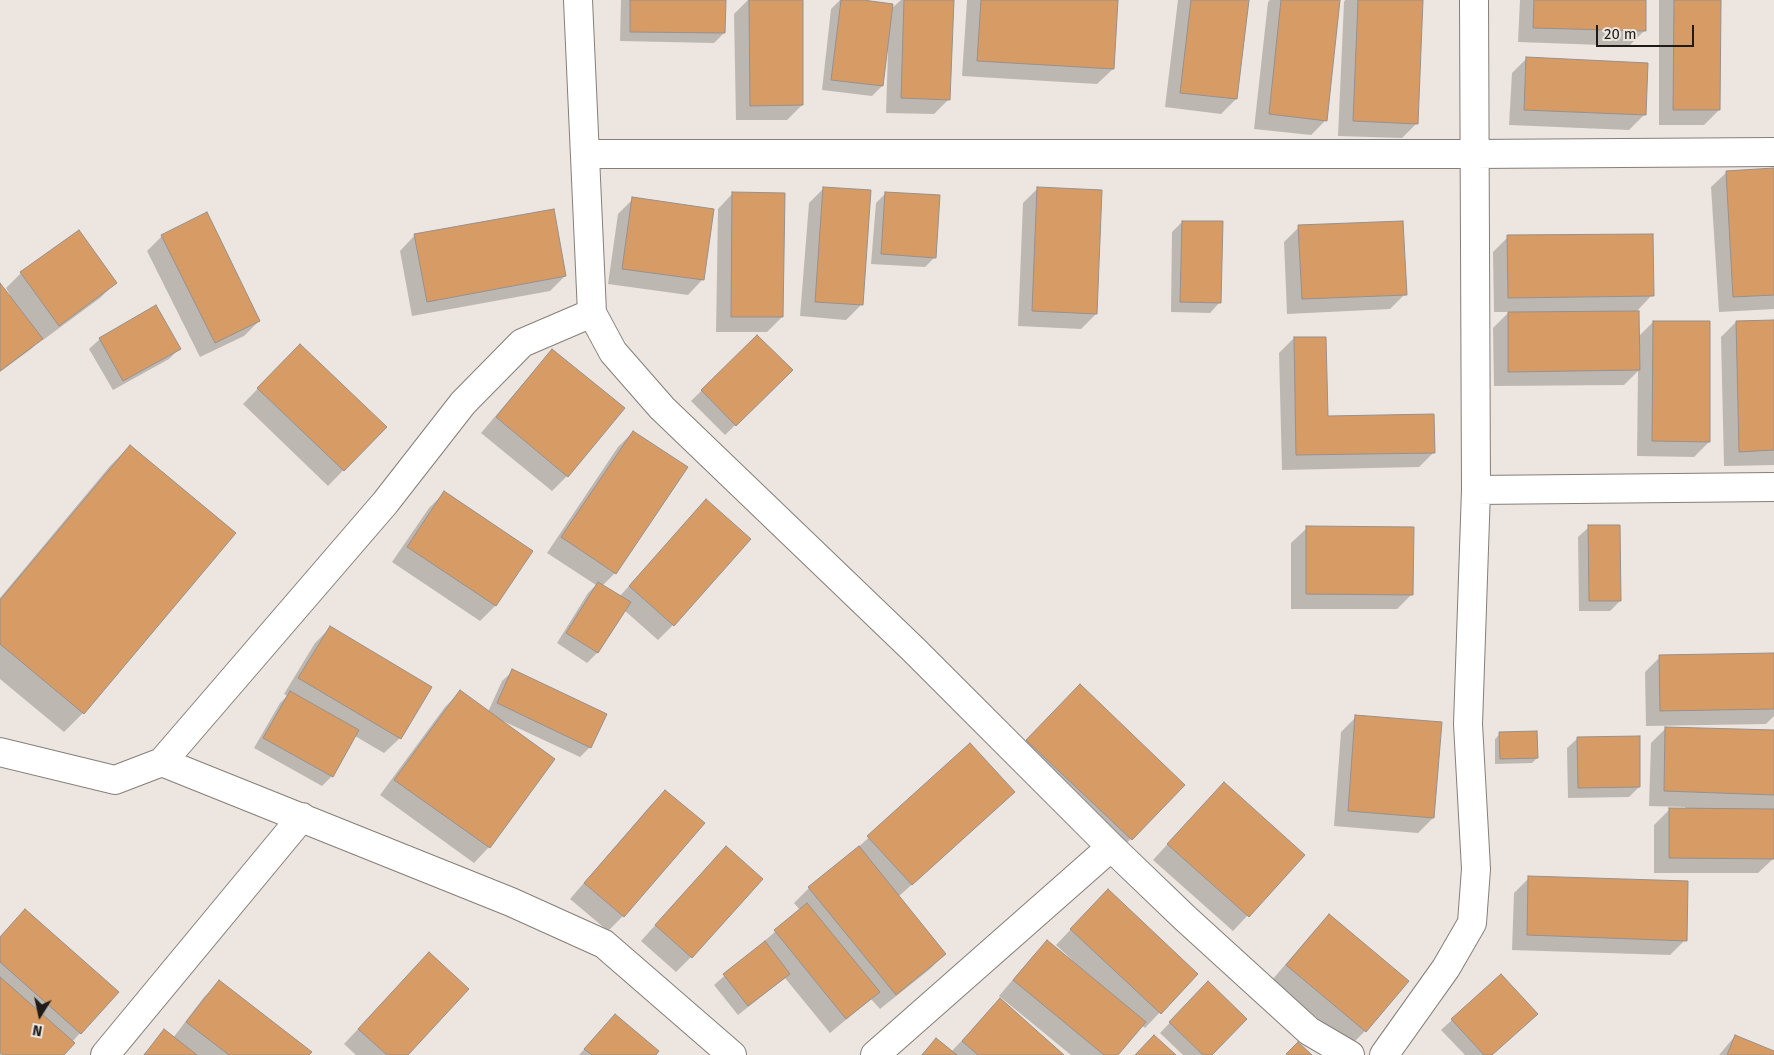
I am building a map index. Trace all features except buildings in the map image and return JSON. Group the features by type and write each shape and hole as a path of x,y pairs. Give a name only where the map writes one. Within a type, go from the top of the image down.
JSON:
{"street":[{"path":"578,0 592,313 613,352 662,408 913,649 1111,847 1185,918 1309,1031 1350,1055"},
{"path":"1384,1055 1446,968 1472,923 1476,869 1468,724 1476,490 1474,0"},
{"path":"585,154 1774,152"},
{"path":"0,752 115,780 162,762 385,503 463,403 522,343 592,313"},
{"path":"1476,490 1774,487"},
{"path":"162,762 511,902 604,944 732,1055"},
{"path":"105,1055 302,817"},
{"path":"875,1055 1111,847"}]}
